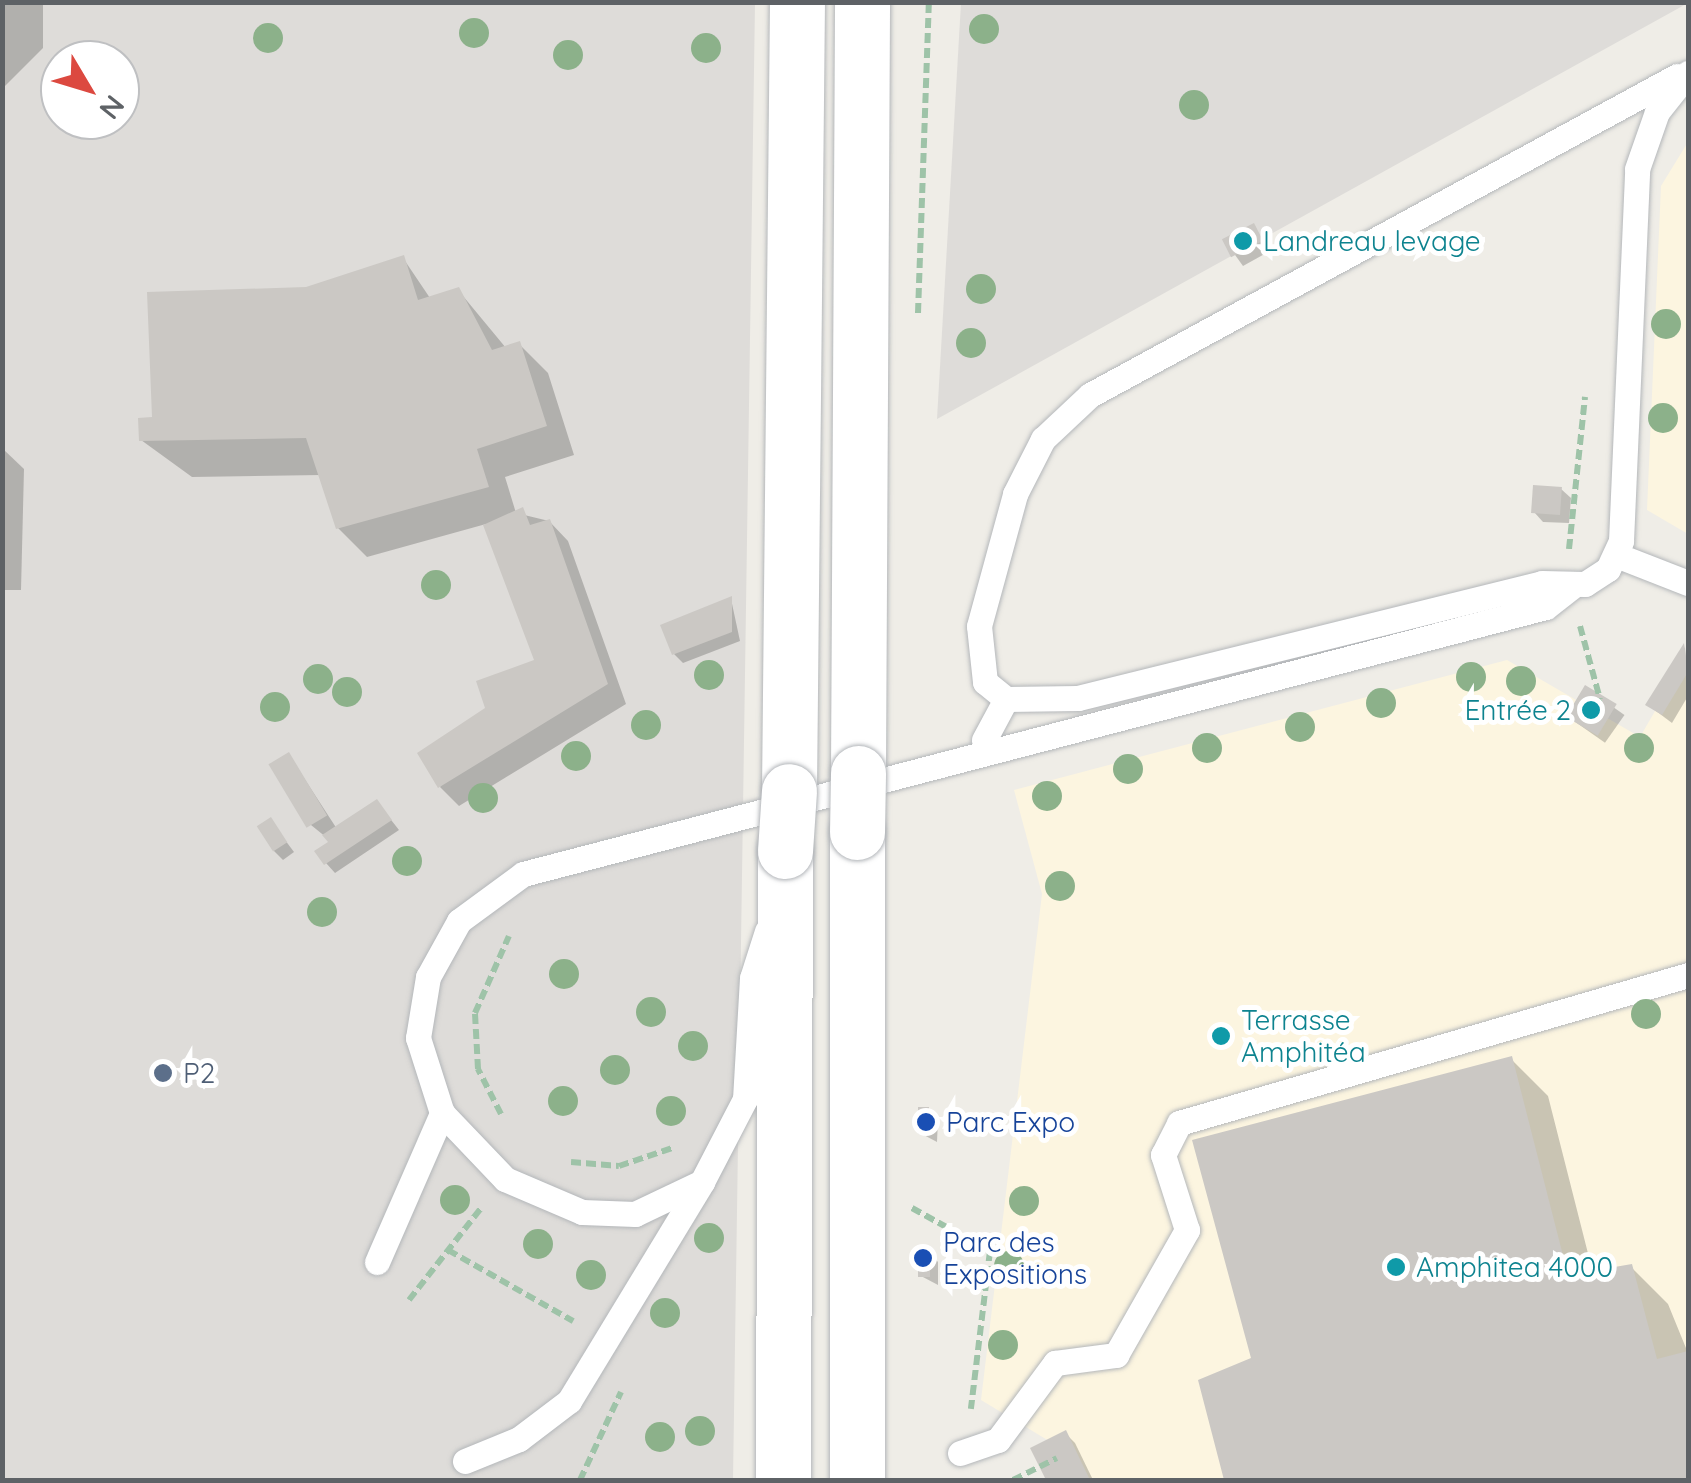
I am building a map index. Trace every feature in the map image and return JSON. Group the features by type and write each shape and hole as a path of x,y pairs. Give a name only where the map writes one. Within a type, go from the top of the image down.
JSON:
{"main road":[{"path":"783,1480 785,865 797,2"},
{"path":"857,1480 862,2"}],"lane":[{"path":"1616,556 1637,169 1656,112 1688,71"},
{"path":"1572,587 1542,583 1078,698 1006,699 986,682 979,626 1010,513 1042,439 1090,394 1688,71"},
{"path":"1616,556 1688,583"},
{"path":"702,1182 635,1214 582,1212 505,1178 442,1113 418,1038 428,977 459,921 523,874 1530,612 1616,556"},
{"path":"984,740 1006,699"},
{"path":"465,1461 519,1439 569,1401 702,1182 746,1098 752,978 785,865"},
{"path":"960,1453 998,1440 1055,1363 1116,1354 1187,1230 1163,1155 1180,1123 1688,975"},
{"path":"377,1262 442,1113"}],"path":[{"path":"917,337 929,2"},
{"path":"1586,386 1572,587 1600,699 1593,710"},
{"path":"508,1124 478,1068 475,1013 488,965 518,926"},
{"path":"560,1159 619,1166 685,1140"},
{"path":"408,1300 497,1189"},
{"path":"912,1208 990,1251 971,1412 1029,1472"},
{"path":"448,1250 591,1332"},
{"path":"580,1480 621,1407 621,1371"},
{"path":"1013,1480 1057,1458"}],"shaded area":[{"path":"3,3 755,3 733,1480 3,1480"},
{"path":"961,3 1688,3 937,419"},
{"path":"1688,142 1688,534 1647,510 1661,186"},
{"path":"1688,654 1688,1480 1069,1480 1049,1441 981,1400 1042,894 1014,790 1507,660 1640,737"}],"building":[{"name":"Landreau levage","path":"1254,223 1263,241 1231,257 1222,239"},
{"path":"404,255 418,300 459,287 492,350 520,341 547,426 477,449 489,487 336,529 306,438 139,441 138,418 152,417 147,292 306,287"},
{"path":"1533,485 1562,487 1560,515 1531,513"},
{"path":"523,507 530,525 550,519 608,684 438,788 417,753 485,708 476,681 534,660 483,525"},
{"path":"732,596 732,632 672,655 660,625"},
{"path":"1684,643 1688,672 1662,715 1645,705"},
{"name":"Entrée 2","path":"1585,685 1617,704 1598,736 1566,717"},
{"path":"289,752 327,815 307,828 268,764"},
{"path":"377,799 392,820 324,865 314,851 328,842 322,835"},
{"path":"271,817 287,842 273,851 257,826"},
{"name":"Amphitea 4000","path":"1512,1056 1568,1275 1632,1264 1657,1359 1688,1351 1688,1480 1224,1480 1198,1380 1251,1358 1192,1140"},
{"path":"918,1107 929,1107 929,1134 918,1134"},
{"path":"918,1250 930,1250 930,1277 918,1277"},
{"path":"1066,1430 1090,1480 1046,1480 1030,1448"}],"place":[{"name":"Landreau levage","path":"1243,241"},
{"name":"Entrée 2","path":"1591,710"},
{"name":"Terrasse Amphitéa","path":"1221,1036"},
{"name":"P2","path":"163,1073"},
{"name":"Parc Expo","path":"926,1122"},
{"name":"Parc des Expositions","path":"923,1258"},
{"name":"Amphitea 4000","path":"1396,1267"}]}
